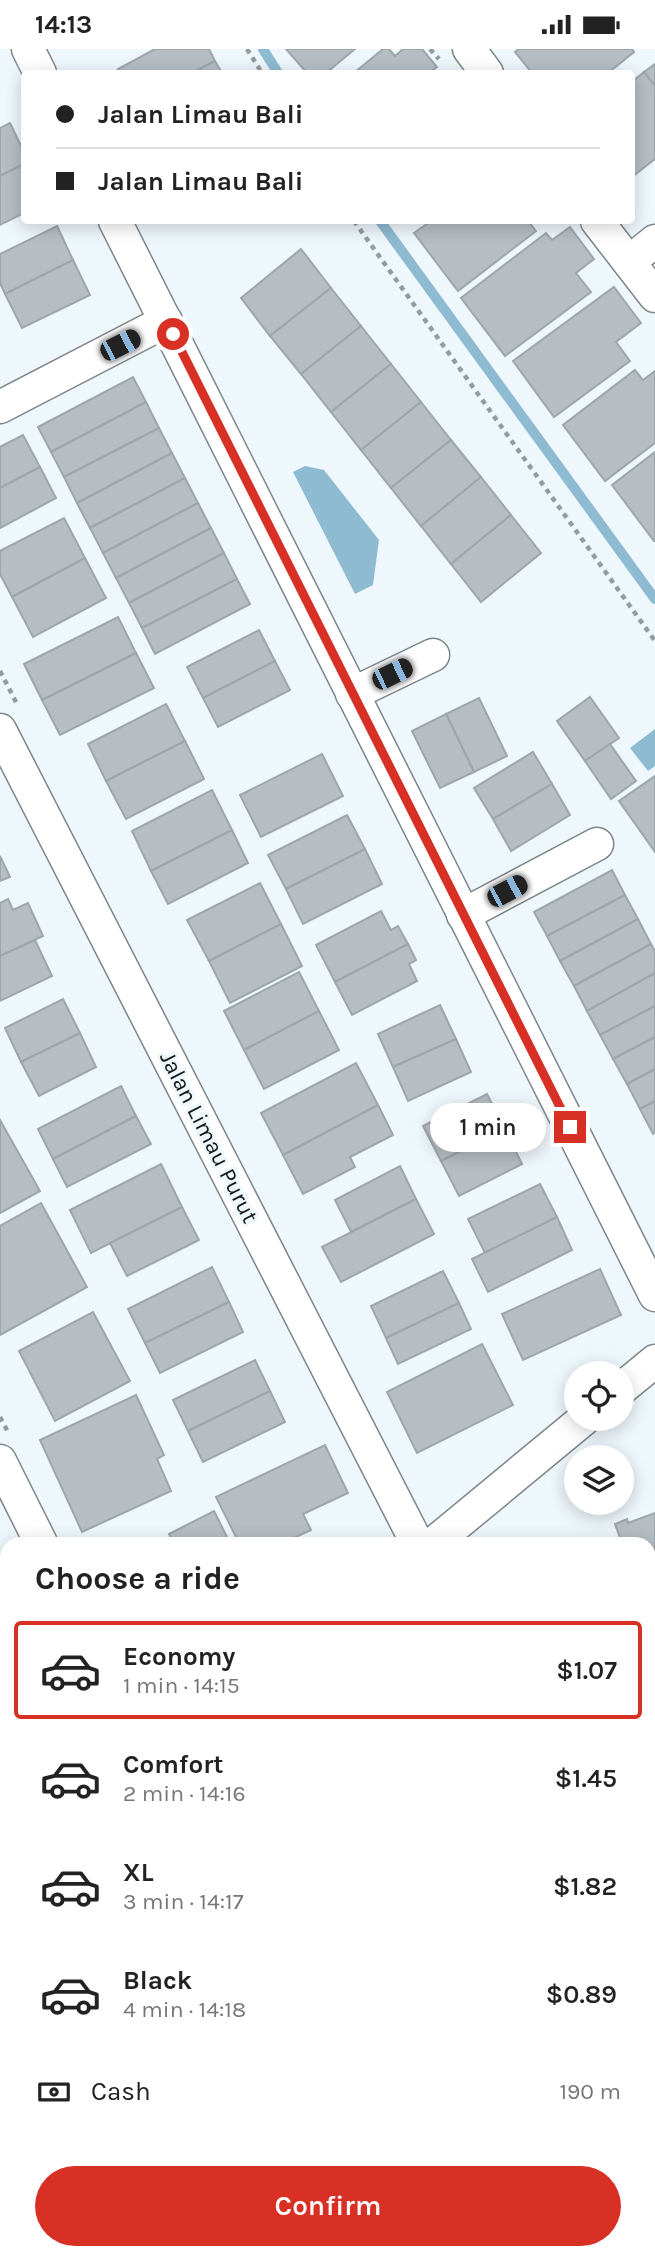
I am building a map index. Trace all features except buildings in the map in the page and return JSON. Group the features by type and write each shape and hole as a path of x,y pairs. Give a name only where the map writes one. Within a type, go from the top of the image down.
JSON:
{"street":[{"path":"28,49 38,70"},
{"path":"469,49 485,70"},
{"path":"117,224 655,1295"},
{"path":"599,224 655,296"},
{"path":"629,262 655,241"},
{"path":"0,407 166,321"},
{"path":"352,694 433,655"},
{"name":"Jalan Limau Purut","path":"0,730 414,1537"},
{"path":"463,915 597,844"},
{"path":"634,1378 655,1361"},
{"path":"441,1537 569,1431"},
{"path":"0,1461 38,1537"}],"path":[{"path":"247,49 259,70"},
{"path":"356,224 655,641"}],"water":[{"path":"305,466 324,470 379,540 373,585 355,594 293,472"},
{"path":"655,729 655,766 648,771 630,748"}],"waterway":[{"path":"263,49 276,70"},
{"path":"382,224 655,599"}],"route":[{"path":"173,334 570,1127"}]}
